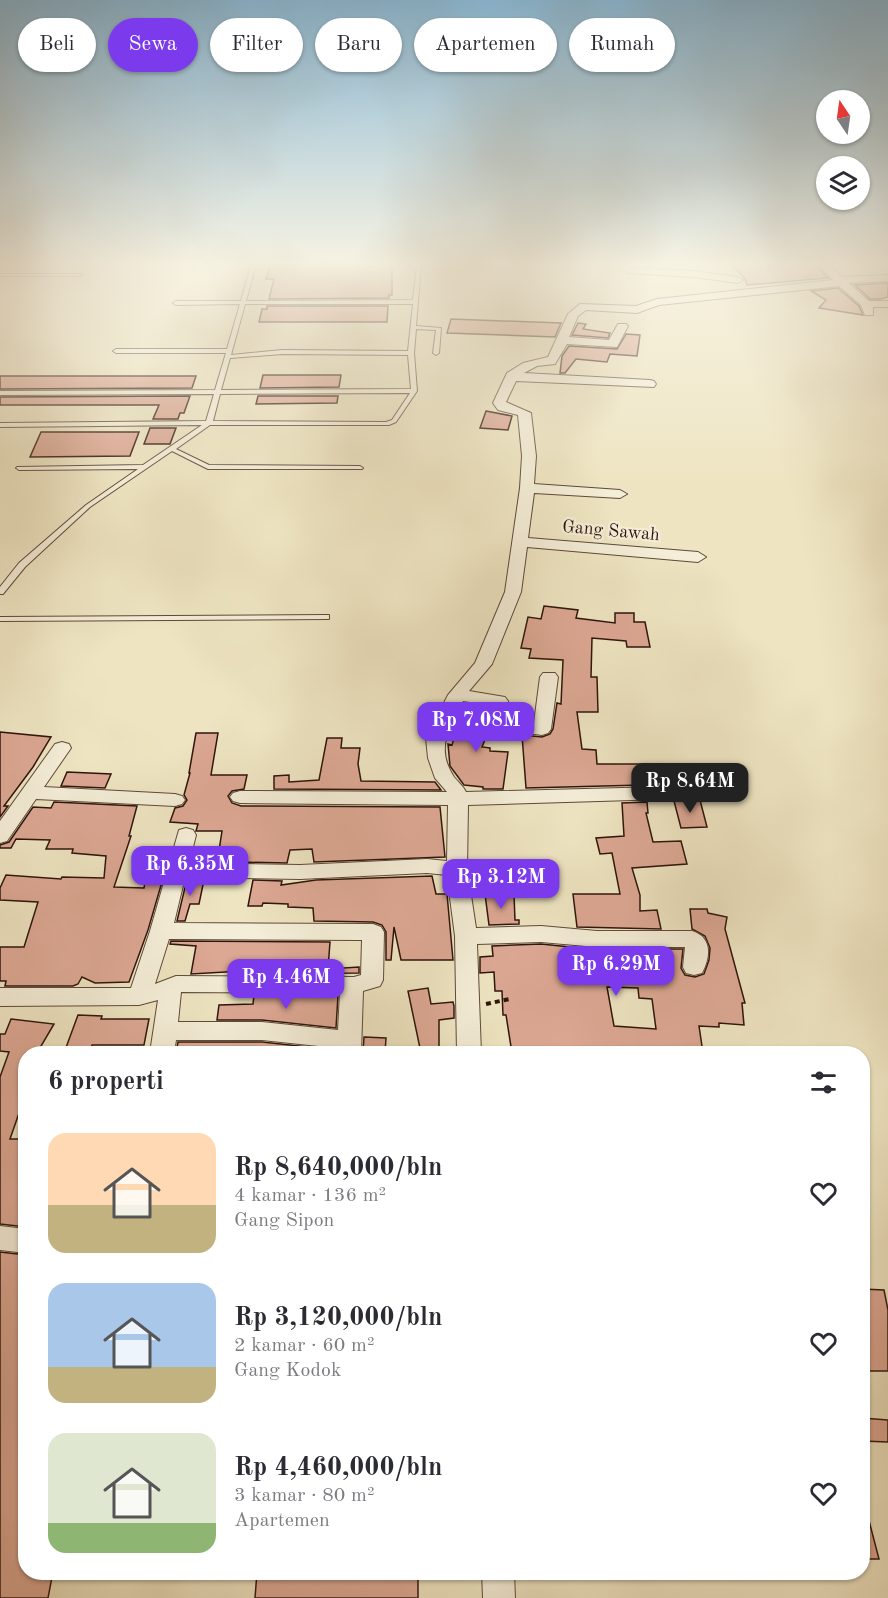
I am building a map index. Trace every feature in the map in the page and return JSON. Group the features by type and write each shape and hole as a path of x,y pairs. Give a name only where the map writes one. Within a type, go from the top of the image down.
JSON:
{"street":[{"path":"469,1046 466,936 457,868 458,798 445,778 437,758 435,738 457,695 483,664 513,592 529,456 524,413 503,407 499,403 511,376 532,364 548,363 554,358 564,340 613,344 615,340"},
{"path":"548,363 548,367 582,370"},
{"path":"511,376 650,384"},
{"path":"527,488 620,494"},
{"name":"Gang Sawah","path":"519,542 699,557"},
{"path":"457,695 499,701 495,724 542,729 549,677"},
{"path":"0,836 62,748"},
{"path":"31,792 175,800"},
{"path":"240,797 458,798 699,792"},
{"path":"139,996 161,931 186,835"},
{"path":"178,870 300,872 427,866 457,868"},
{"path":"0,997 139,996 171,986 354,985 372,980 374,935 369,930 161,931"},
{"path":"466,936 541,934 597,939 692,939 697,942 694,967"},
{"path":"171,986 164,1042 262,1031 349,1046 351,989 354,985"},
{"path":"0,1238 18,1240"},
{"path":"498,1580 499,1598"}],"lane":[{"path":"0,592 22,565 88,506 209,423 232,340"},
{"path":"0,425 387,424 394,421 414,392 412,340"},
{"path":"436,353 438,340"},
{"path":"116,351 228,354 411,353"},
{"path":"0,393 414,392"},
{"path":"172,449 208,467 360,468"},
{"path":"19,468 146,467"},
{"path":"0,619 326,617"}],"building":[{"path":"623,340 639,340 637,356 610,354 607,362 576,359 565,373 560,373 562,356 569,346 617,349"},
{"path":"263,375 341,375 339,387 260,388"},
{"path":"0,376 196,376 192,388 0,389"},
{"path":"190,396 184,413 180,413 178,419 153,419 159,405 0,405 0,397"},
{"path":"258,396 338,396 337,403 256,404"},
{"path":"486,411 512,416 508,430 480,428"},
{"path":"150,428 176,428 170,444 144,444"},
{"path":"41,432 139,432 130,456 30,457"},
{"path":"544,606 578,610 576,618 615,623 615,613 634,613 634,622 645,622 650,647 627,647 626,641 592,638 591,677 597,677 598,712 577,712 582,749 596,750 597,764 643,764 643,785 526,788 522,735 542,737 550,734 553,729 557,703 561,704 563,660 529,658 531,649 521,648 528,617 541,619"},
{"path":"464,703 484,707 480,719 484,720 484,725 489,730 482,747 490,748 490,751 508,752 503,789 483,789 483,787 464,785 450,766 448,744 452,745"},
{"path":"0,732 51,737 33,767 4,806 8,806 0,817"},
{"path":"196,733 218,733 211,775 247,775 244,789 232,791 228,796 232,803 241,806 440,807 445,857 314,862 312,849 290,850 287,863 236,862 236,857 218,857 222,831 196,831 198,824 170,822 175,808 183,806 187,800 184,795"},
{"path":"327,738 342,738 341,748 360,748 358,764 361,781 435,782 441,790 274,789 274,776 289,775 289,782 319,780"},
{"path":"67,772 111,774 105,788 61,786"},
{"path":"700,800 707,827 681,828 674,801"},
{"path":"54,802 137,806 129,836 131,836 114,887 144,888 146,876 164,875 148,930 129,982 95,983 82,977 78,984 73,986 5,986 6,981 0,981 0,947 24,947 38,902 0,900 0,888 6,875 61,879 62,877 104,878 106,856 72,853 73,849 46,849 50,840 16,839 11,848 0,848 0,845 9,842 33,807 51,808"},
{"path":"647,802 648,813 646,813 653,842 681,841 687,864 632,868 640,895 640,911 657,910 661,929 577,927 573,894 620,894 612,853 600,854 596,838 624,836 622,803"},
{"path":"432,876 436,894 447,894 453,960 401,960 394,927 391,960 386,960 386,932 382,925 373,922 314,921 313,908 288,907 288,904 263,903 262,906 248,906 253,880 282,881 281,885 316,880"},
{"path":"187,879 204,880 199,904 190,904 185,921 177,921"},
{"path":"485,894 514,895 515,920 519,920 519,924 489,925"},
{"path":"690,909 707,909 708,913 727,917 725,929 745,1003 742,1003 744,1025 719,1023 719,1027 699,1026 702,1046 511,1046 506,1015 503,1015 502,991 495,991 494,972 480,973 480,957 493,956 492,946 541,944 570,947 573,964 635,966 633,949 683,949 681,968 685,975 695,977 704,974 709,960 710,948 705,936 692,929","holes":["607,987 638,988 639,998 652,999 656,1029 614,1026"]},
{"path":"171,941 330,942 328,969 359,967 359,973 258,974 259,970 191,974 196,946 170,944"},
{"path":"428,988 431,1004 453,1002 454,1018 439,1020 439,1046 420,1046 408,991"},
{"path":"254,995 338,995 336,1028 262,1020 217,1020 219,1005 253,1004"},
{"path":"78,1015 102,1016 101,1019 149,1019 144,1045 67,1046"},
{"path":"11,1019 54,1024 41,1046 18,1046 18,1116 10,1139 18,1139 18,1226 0,1224 0,1077 9,1052 0,1051 0,1034 5,1034"},
{"path":"364,1037 386,1038 385,1046 363,1046"},
{"path":"178,1042 262,1042 298,1046 177,1046"},
{"path":"0,1252 18,1254 18,1580 51,1580 48,1598 0,1598"},
{"path":"870,1289 884,1290 888,1310 888,1371 870,1371"},
{"path":"870,1419 888,1420 888,1442 870,1441"},
{"path":"870,1524 879,1559 870,1559"},
{"path":"256,1580 418,1580 418,1598 255,1598"}]}
